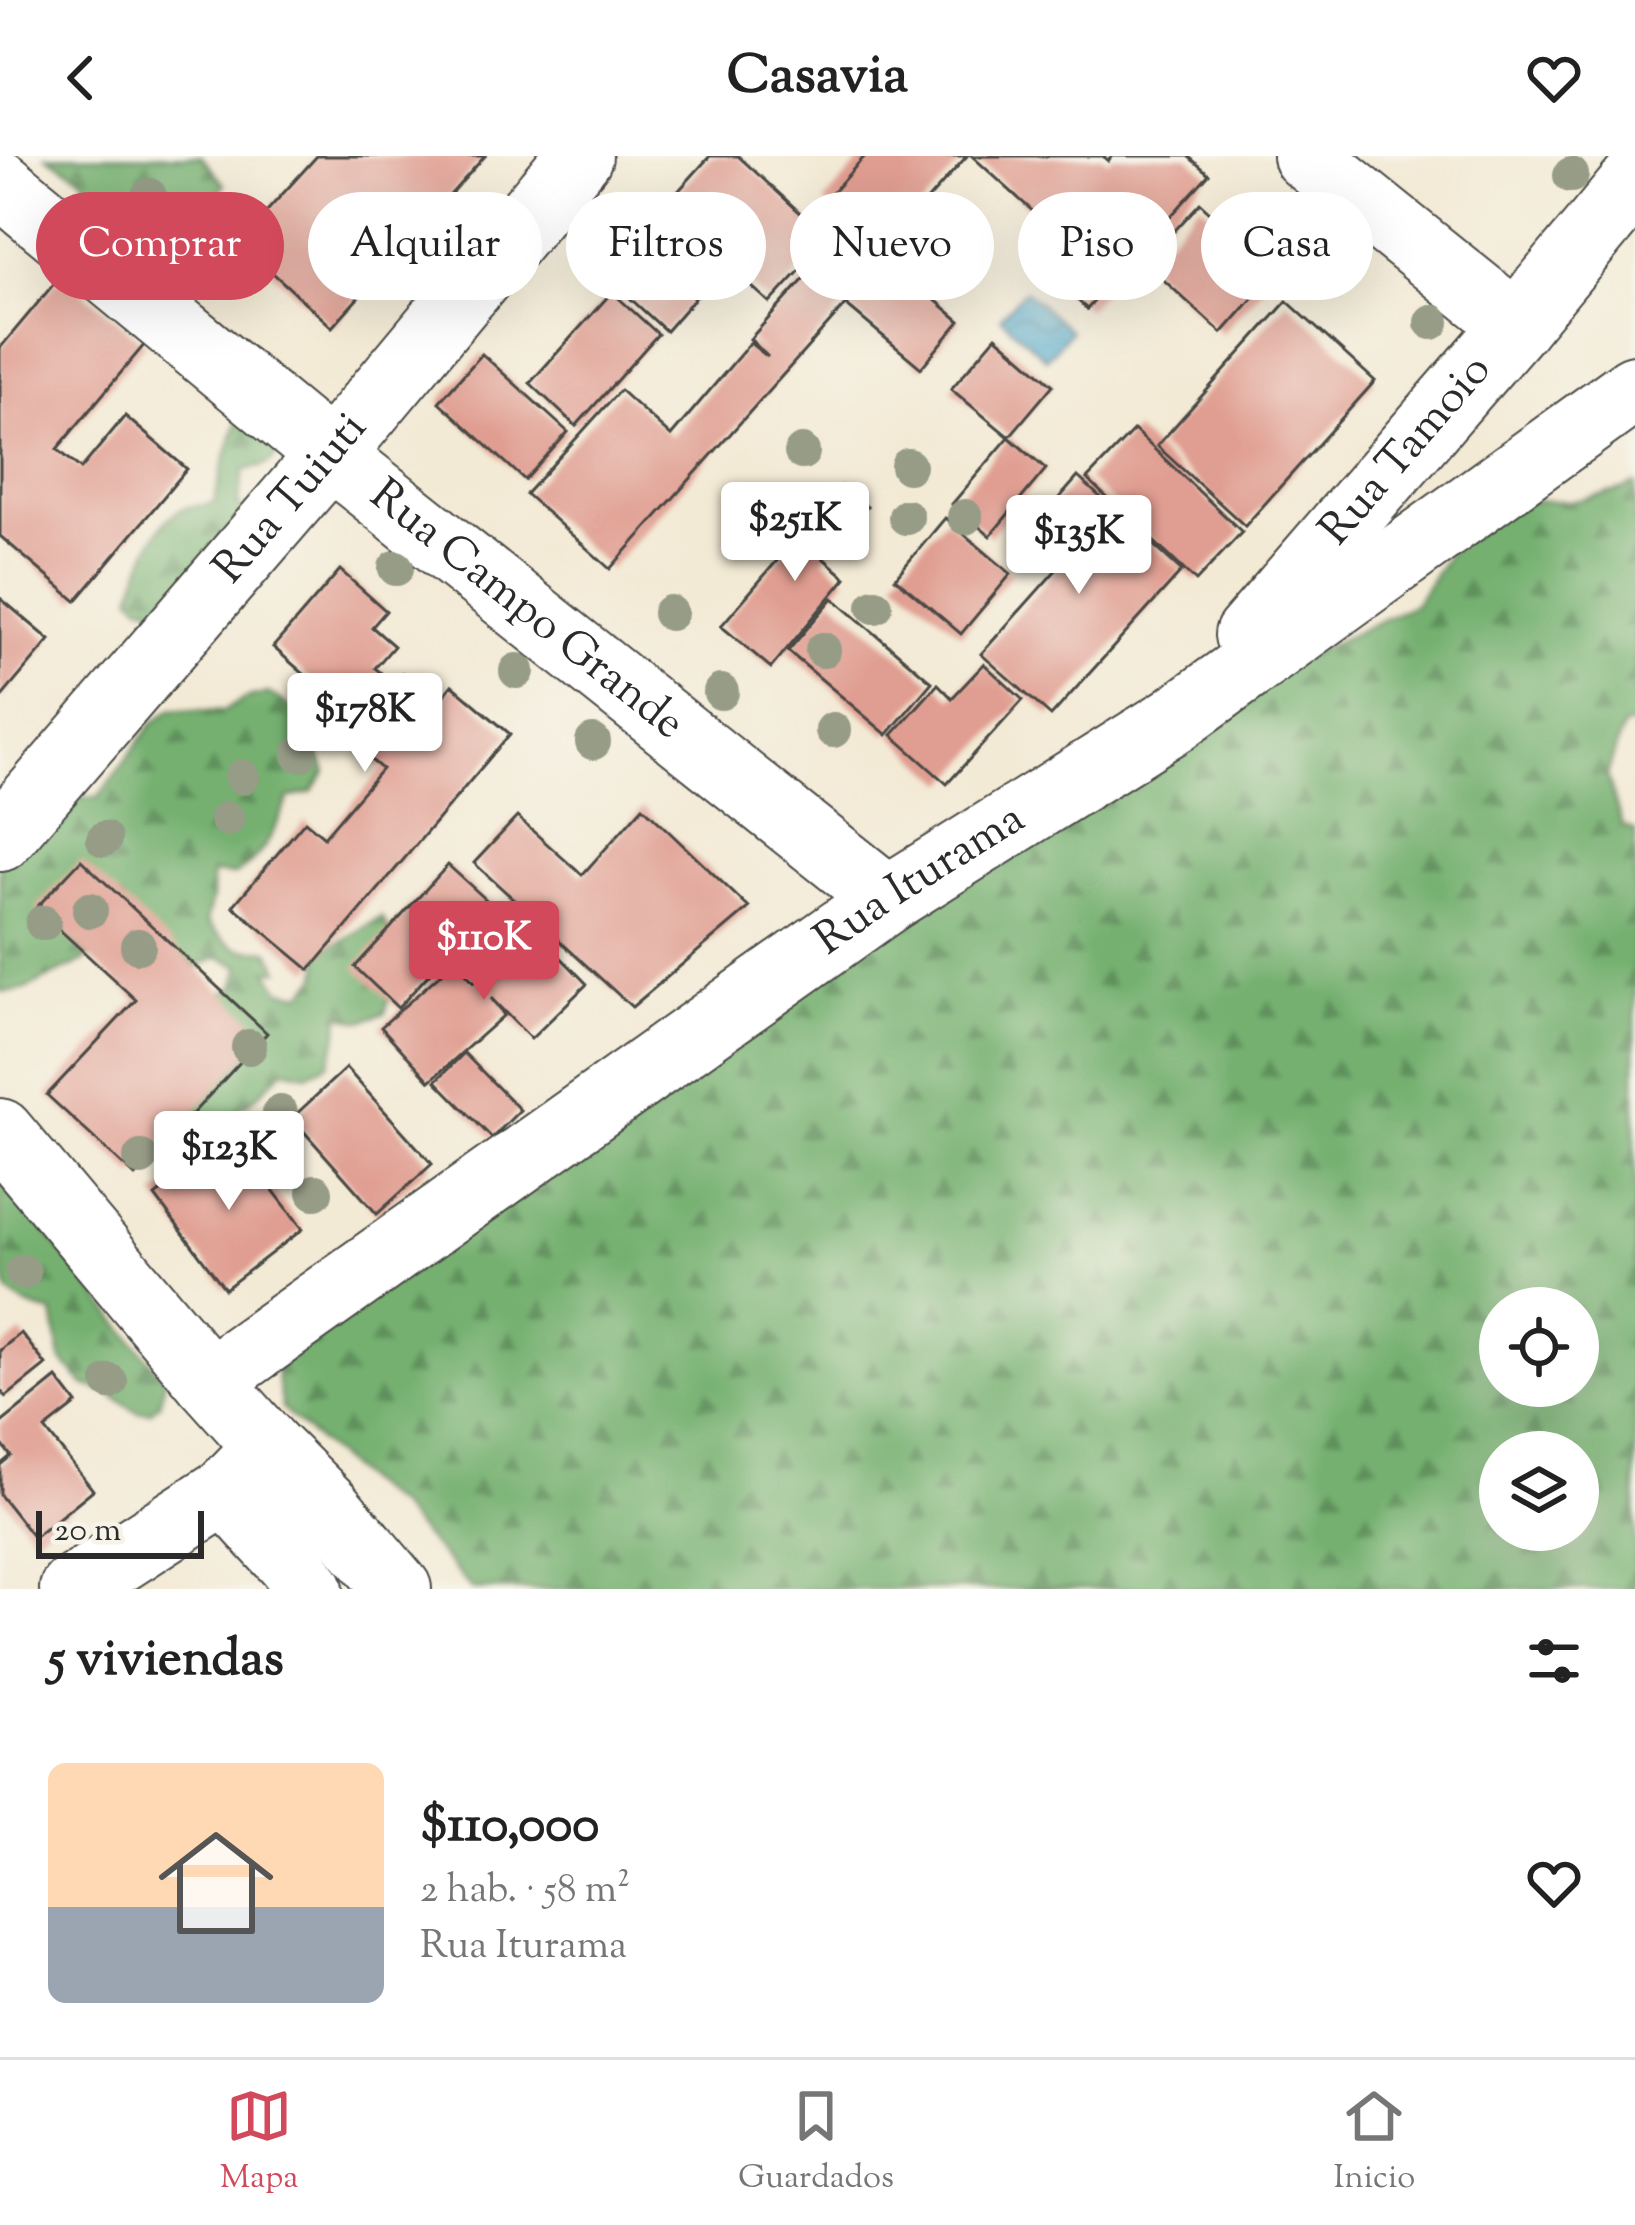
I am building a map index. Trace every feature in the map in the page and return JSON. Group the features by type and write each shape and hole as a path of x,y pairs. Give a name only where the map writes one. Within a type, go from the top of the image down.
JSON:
{"street":[{"name":"Rua Tuiuti","path":"0,838 579,156"},
{"path":"1306,156 1516,325"},
{"name":"Rua Tamoio","path":"1174,720 1635,181"},
{"name":"Rua Campo Grande","path":"0,183 330,454 888,899"},
{"name":"Rua Iturama","path":"209,1381 888,899 1174,720 1635,388"},
{"path":"0,1132 209,1381 290,1562 310,1589"},
{"path":"73,1589 246,1469"},
{"path":"246,1469 328,1507 398,1589"}],"green space":[{"path":"47,156 201,156 225,185 219,192 91,192 83,178"},
{"path":"238,418 285,436 271,462 244,470 238,504 252,522 159,614 132,596 143,562 169,518 182,509 215,502"},
{"path":"1635,484 1635,724 1623,726 1607,775 1622,826 1635,831 1635,1589 472,1589 396,1506 282,1409 273,1352 1174,720 1415,604 1471,518 1521,501 1575,501"},
{"path":"268,693 299,717 326,772 312,792 289,798 268,841 246,867 235,875 212,873 206,922 234,946 269,950 280,970 268,970 280,990 302,994 318,977 320,954 382,917 392,942 393,975 385,1013 362,1021 340,1015 328,1064 307,1074 284,1069 246,1105 211,1117 183,1101 211,997 234,988 241,966 219,957 196,967 134,919 122,898 100,905 95,954 26,989 0,991 0,850 50,795 98,798 153,723 172,709 224,711"},
{"path":"0,1175 165,1380 159,1404 150,1412 138,1412 84,1385 61,1359 53,1313 9,1292 2,1254"}],"water":[{"path":"1018,298 1036,300 1070,331 1046,359 1000,317"}],"building":[{"path":"317,156 485,156 453,192 308,192 308,300 356,300 332,327 284,283 284,192"},
{"path":"710,156 738,156 790,203 790,281 770,303 766,299 766,192 678,192"},
{"path":"865,156 967,156 935,192 833,192"},
{"path":"972,156 1103,156 1108,161 1112,156 1188,156 1209,174 1177,209 1177,192 1018,192 1018,198"},
{"path":"1201,204 1201,300 1251,300 1222,333 1177,292 1177,228"},
{"path":"790,295 790,300 850,300 610,569 526,494 620,390 671,436 750,343 768,357 750,339"},
{"path":"40,300 93,300 145,344 57,449 81,469 125,416 187,469 76,601 0,536 0,348"},
{"path":"605,300 621,300 658,334 576,426 530,383"},
{"path":"632,300 693,300 666,331"},
{"path":"852,300 935,300 960,321 921,368 847,306"},
{"path":"1287,301 1375,381 1245,526 1157,446"},
{"path":"996,336 1053,385 1009,437 951,389"},
{"path":"482,354 568,432 525,480 439,402"},
{"path":"1134,430 1242,532 1196,581 1087,479"},
{"path":"1009,437 1046,469 990,536 952,504"},
{"path":"1078,477 1182,571 1051,716 981,654 1057,569 1023,539"},
{"path":"841,486 867,507 823,558 846,578 771,668 721,626"},
{"path":"945,518 1011,574 961,634 895,578"},
{"path":"340,570 386,611 372,627 394,646 375,668 394,684 402,673 438,703 452,685 510,734 310,970 233,906 305,821 324,837 382,769 347,740 360,723 273,647"},
{"path":"0,598 50,640 0,699"},
{"path":"833,598 932,682 887,735 788,651"},
{"path":"984,664 1023,700 947,784 892,735 938,684 952,698"},
{"path":"643,807 749,908 632,1007 474,863 517,817 582,875"},
{"path":"81,860 267,1033 135,1176 47,1095 136,1000 36,908"},
{"path":"448,865 492,905 398,1008 355,967"},
{"path":"530,926 587,984 531,1039 491,998 504,1015 430,1081 381,1027 455,961 474,982"},
{"path":"464,1053 520,1110 492,1138 436,1081"},
{"path":"346,1068 432,1164 377,1214 292,1118"},
{"path":"232,1137 303,1229 225,1289 155,1196"},
{"path":"21,1333 46,1365 6,1397 0,1390 0,1350"},
{"path":"57,1378 77,1404 45,1429 93,1490 34,1538 0,1495 0,1465 11,1456 0,1442 0,1424"}]}
